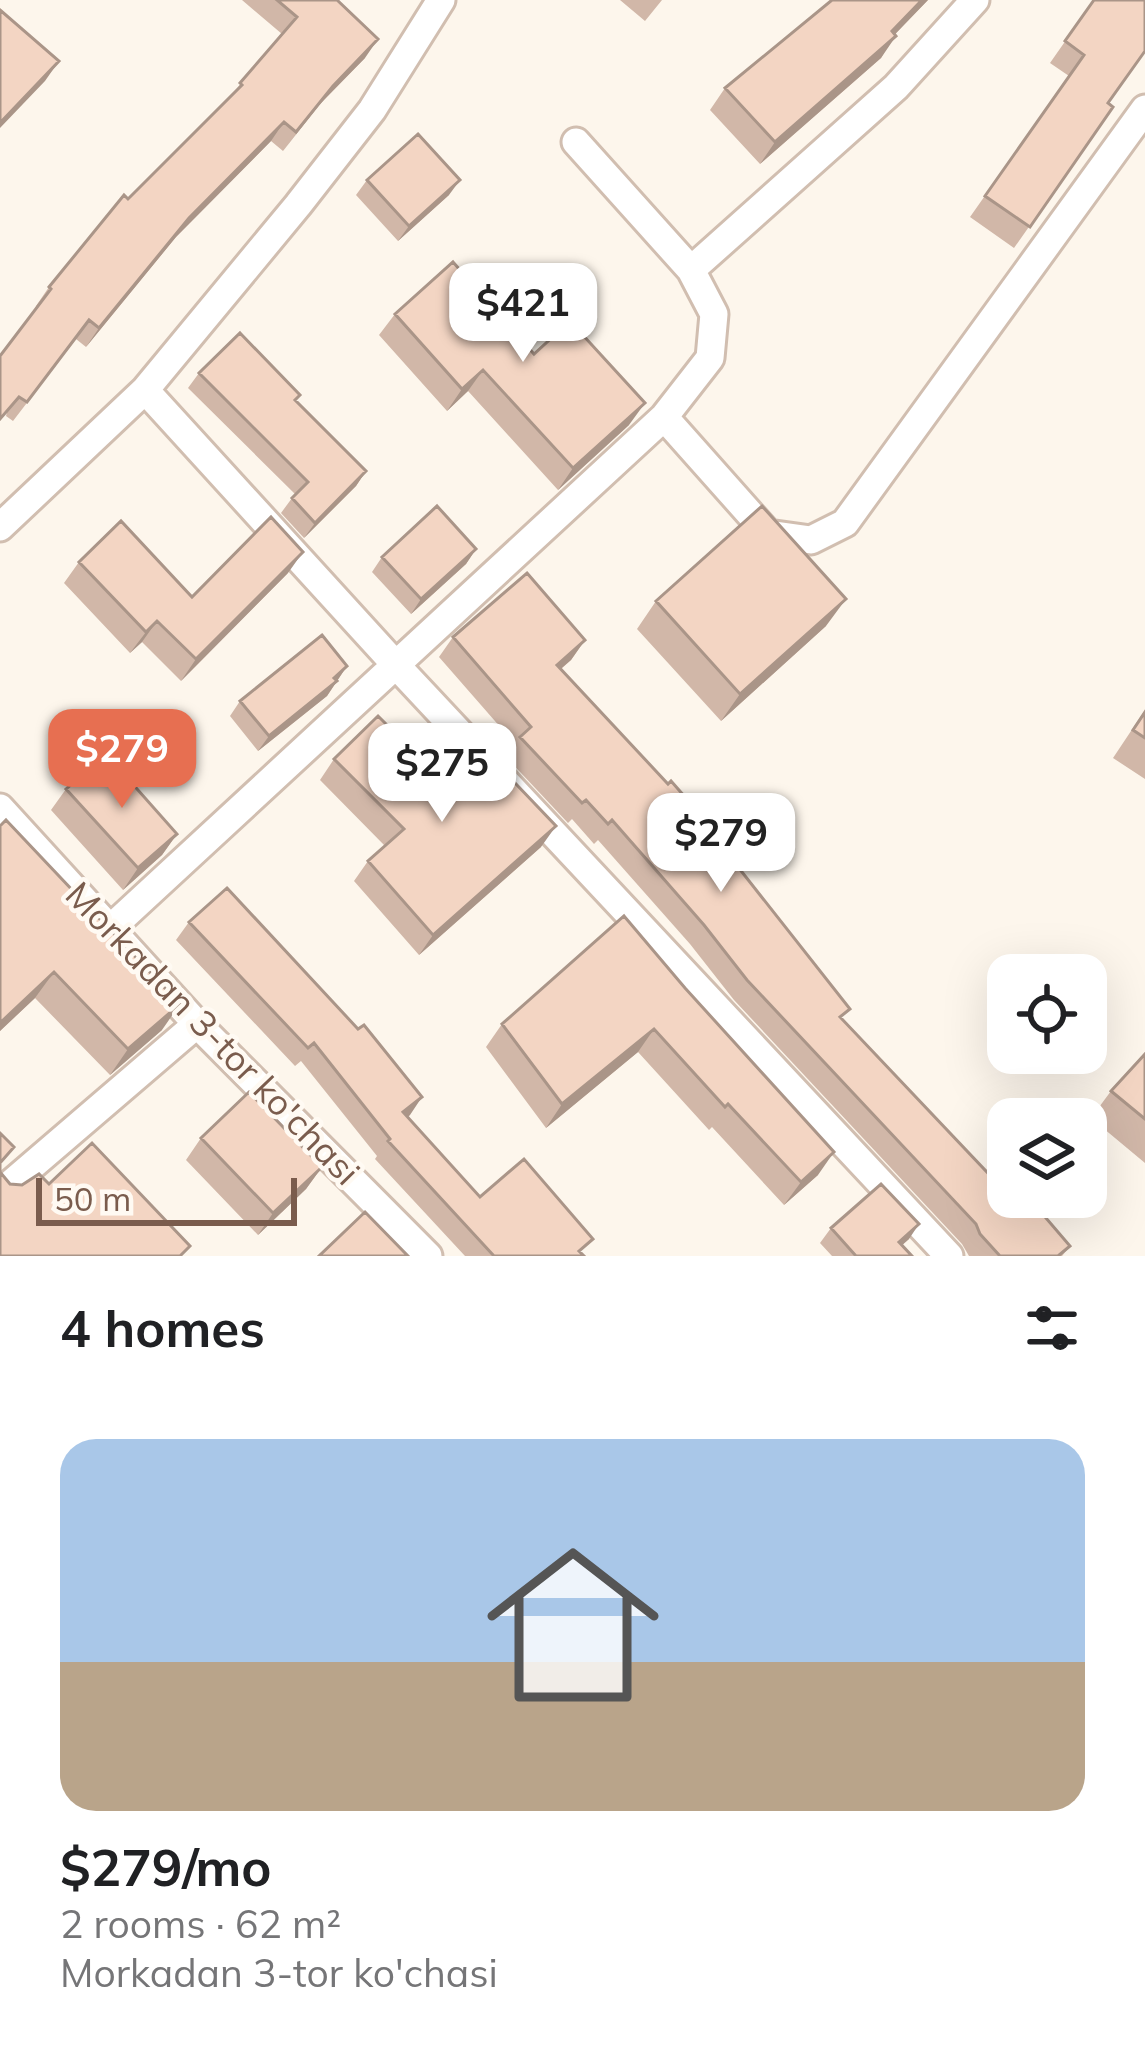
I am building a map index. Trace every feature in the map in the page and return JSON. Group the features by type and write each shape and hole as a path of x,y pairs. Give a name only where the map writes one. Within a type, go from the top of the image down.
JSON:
{"street":[{"path":"0,527 145,390 372,110 441,0"},
{"path":"691,270 896,87 975,0"},
{"path":"664,417 768,534 811,540 845,523 1145,110"},
{"path":"111,928 664,417 710,358 714,314 691,270 576,142"},
{"path":"145,390 949,1256"},
{"name":"Morkadan 3-tor ko'chasi","path":"0,808 196,1024 428,1256"},
{"path":"0,1193 196,1024"}],"building":[{"path":"277,0 337,0 378,39 296,132 284,122 189,218 99,328 89,320 27,402 19,397 0,419 0,356 124,195 128,199 242,85 297,17"},
{"path":"832,0 922,0 892,31 896,36 775,142 725,88"},
{"path":"1094,0 1145,0 1145,51 1108,103 1113,107 1030,227 985,196 1084,55 1065,41"},
{"path":"0,10 59,61 0,123"},
{"path":"418,134 460,180 409,226 367,180"},
{"path":"453,262 534,354 570,321 645,403 573,468 483,370 462,389 395,314"},
{"path":"240,333 300,395 295,400 366,471 315,523 292,498 308,482 199,373"},
{"path":"437,506 476,549 421,599 382,557"},
{"path":"762,506 846,599 740,694 656,601"},
{"path":"271,517 303,552 196,659 157,621 146,632 79,562 121,521 192,597"},
{"path":"527,573 585,640 557,665 668,784 671,781 743,863 738,867 850,1009 840,1017 987,1172 987,1218 1046,1218 1070,1246 1058,1256 1000,1256 976,1224 747,980 612,820 608,824 586,800 582,803 520,737 531,727 453,637"},
{"path":"322,635 347,666 334,678 337,681 269,736 240,701"},
{"path":"1145,712 1145,738 1133,730"},
{"path":"378,716 450,788 485,758 490,764 494,761 556,826 433,935 368,861 404,829 334,759"},
{"path":"106,754 177,834 138,868 66,789"},
{"path":"6,820 180,1004 128,1049 54,972 0,1023 0,826"},
{"path":"227,888 358,1029 364,1025 422,1097 403,1112 480,1197 524,1159 593,1239 579,1251 584,1256 494,1256 388,1141 314,1043 308,1048 189,922"},
{"path":"624,916 834,1152 801,1182 654,1029 562,1104 502,1024"},
{"path":"1145,1054 1145,1119 1111,1091"},
{"path":"249,1092 322,1167 273,1213 201,1138"},
{"path":"0,1133 14,1147 0,1163"},
{"path":"92,1143 190,1246 180,1256 0,1256 0,1172 10,1184 22,1185 39,1174 49,1184"},
{"path":"881,1184 919,1224 899,1242 912,1256 856,1256 831,1228"},
{"path":"365,1212 408,1256 319,1256"}]}
